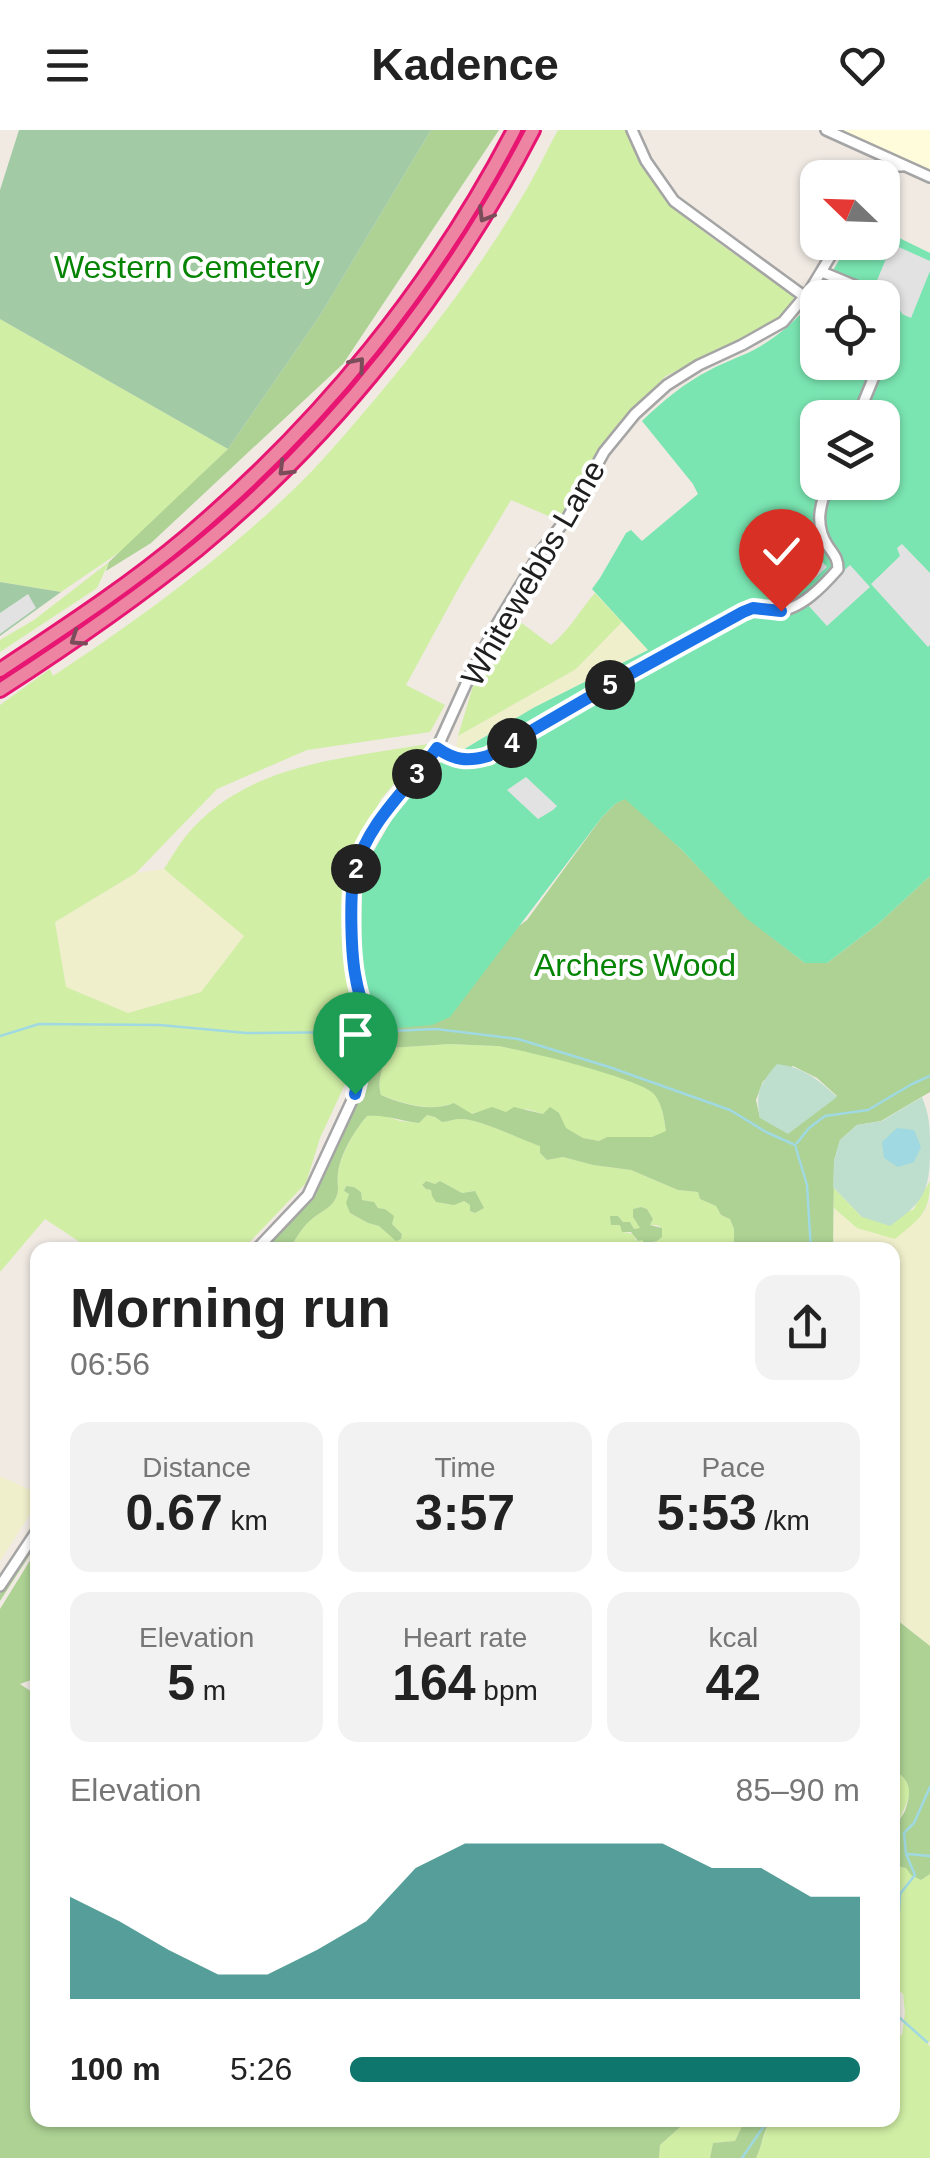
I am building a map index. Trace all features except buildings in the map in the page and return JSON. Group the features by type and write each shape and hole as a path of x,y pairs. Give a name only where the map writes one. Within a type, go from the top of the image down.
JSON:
{"highway":[{"path":"0,670 112,594 185,538 296,434 358,365 422,280 472,205 514,130"},
{"path":"0,690 102,622 176,566 311,443 372,374 428,301 480,224 533,130"}],"street":[{"path":"632,130 646,161 674,201 800,293"},
{"path":"826,130 930,177"},
{"path":"900,166 908,166"},
{"name":"Whitewebbs Lane","path":"817,280 829,260"},
{"path":"822,272 842,280"},
{"name":"Whitewebbs Lane","path":"264,1242 308,1195 355,1094 366,1043 365,1018 355,976 354,872 388,806 437,748 496,626 541,550 568,517 604,452 634,414 699,364 742,346 783,322 800,303"},
{"path":"437,748 457,760 488,756 743,612 753,608 787,610 804,600 838,569 838,560 822,535 819,517 824,500"},
{"path":"0,1586 30,1541"}],"shaded area":[{"path":"837,130 930,130 930,174"},
{"path":"900,248 930,261 930,271 911,318 900,310 900,280 877,280 885,260 900,260"},
{"path":"798,536 827,567 794,598 770,572 774,567 770,562"},
{"path":"902,544 930,573 928,647 871,584 900,556 897,548"},
{"path":"850,565 870,587 827,626 807,604"},
{"path":"28,594 36,608 0,634 0,613"},
{"path":"526,777 557,806 538,819 507,790"}],"green space":[{"name":"Western Cemetery","path":"19,130 431,130 321,314 228,449 0,319 0,190"},
{"path":"431,130 499,130 343,364 151,543 106,571 109,562 228,449 321,314"},
{"path":"558,130 627,130 644,168 664,196 698,227 793,295 796,307 666,376 620,421 558,520 511,500 406,685 445,705 430,732 307,750 217,789 136,873 55,922 66,987 128,1013 201,992 244,936 164,869 186,836 210,812 266,779 329,760 428,744 381,799 352,858 345,973 358,1016 353,1067 320,1138 306,1183 250,1242 80,1242 45,1219 0,1272 0,705 50,669 53,676 178,588 237,541 312,471 428,334 522,197"},
{"path":"900,238 930,253 930,876 878,924 827,963 805,963 746,918 681,849 625,799 602,817 450,1017 432,1025 398,1028 388,1024 378,1017 365,981 362,886 368,861 398,809 428,777 431,767 533,708 648,650 592,589 626,533 631,530 642,541 698,494 642,421 691,381 759,347 800,315 800,380 900,380 900,280 827,280 839,260 900,260"},
{"path":"0,319 228,449 127,547 61,592 0,582"},
{"path":"109,562 97,588 0,652 0,640 34,620"},
{"path":"0,582 61,592 0,636"},
{"path":"595,593 622,622 576,669 458,736 473,686 512,616 551,645"},
{"path":"622,622 649,649 533,708 455,754 458,736 576,669"},
{"name":"Archers Wood","path":"626,798 747,918 805,963 827,963 878,924 930,876 930,1092 881,1121 857,1125 840,1140 834,1161 833,1242 734,1242 730,1219 721,1215 716,1206 700,1199 698,1192 678,1190 631,1170 563,1157 547,1160 540,1153 540,1146 487,1125 459,1119 442,1122 427,1115 419,1123 367,1116 342,1158 338,1192 332,1204 306,1225 294,1242 264,1242 308,1195 355,1094 369,1078 379,1043 375,1025 378,1016 388,1024 527,920 602,817","holes":["497,1046 580,1066 645,1088 654,1094 661,1107 666,1131 652,1137 607,1137 599,1141 583,1138 566,1128 559,1113 550,1107 543,1114 514,1107 506,1112 492,1107 472,1114 454,1103 417,1106 381,1095 382,1056 389,1048","793,1066 817,1078 837,1096 760,1118 756,1100 763,1081"]},
{"path":"164,869 244,936 201,992 128,1013 66,987 55,922 136,873"},
{"path":"450,1044 510,1048 629,1081 655,1094 666,1132 652,1137 607,1137 599,1141 565,1128 559,1113 492,1108 471,1114 454,1103 426,1107 381,1095 382,1056 389,1048"},
{"path":"777,1064 810,1075 837,1097 788,1134 760,1118 760,1089"},
{"path":"922,1097 930,1138 924,1192 912,1209 890,1226 862,1217 833,1187 840,1140 857,1125 882,1121"},
{"path":"380,1114 418,1123 427,1115 442,1122 477,1122 540,1146 540,1153 547,1160 563,1157 631,1170 678,1190 698,1192 700,1199 716,1206 721,1215 730,1219 734,1242 653,1242 662,1236 662,1228 650,1225 653,1219 641,1207 633,1209 633,1217 641,1228 634,1229 618,1216 611,1217 611,1225 621,1225 623,1232 634,1234 635,1239 643,1242 294,1242 306,1225 335,1199 342,1158 367,1116","holes":["426,1181 440,1181 462,1193 474,1191 483,1208 475,1213 464,1201 439,1202 422,1185","346,1186 354,1187 361,1192 362,1200 374,1202 393,1216 392,1224 402,1234 401,1239 396,1240 379,1226 350,1213"]},
{"path":"426,1181 440,1181 462,1193 475,1191 484,1208 475,1213 464,1201 454,1205 436,1202 431,1190 422,1185"},
{"path":"930,1181 922,1215 895,1239 857,1228 834,1208 833,1187 862,1217 913,1210"},
{"path":"346,1186 361,1192 362,1200 374,1202 394,1216 392,1224 402,1234 401,1239 396,1241 379,1226 350,1213"},
{"path":"930,1202 930,1646 900,1622 900,1242 833,1242 834,1208 857,1228 921,1217"},
{"path":"633,1209 647,1209 653,1219 650,1225 662,1228 662,1237 653,1242 638,1241 631,1232 622,1232 620,1225 611,1225 610,1216 618,1216 634,1229 640,1228"},
{"path":"0,1476 30,1490 30,1514 0,1561"},
{"path":"30,1548 30,1555 0,1601 0,1594"},
{"path":"30,1560 30,1680 20,1684 30,1691 30,2127 680,2127 660,2145 659,2158 0,2158 0,1609"},
{"path":"900,1622 930,1646 930,1874 921,1880 900,1867 900,1820 909,1798 903,1777"},
{"path":"900,1774 908,1784 900,1818"},
{"path":"900,1867 921,1880 930,1874 930,2158 756,2158 767,2127 900,2127"},
{"path":"680,2127 742,2127 735,2141 713,2143 710,2158 659,2158 660,2145"},
{"path":"742,2127 767,2127 756,2158 710,2158 713,2143 735,2141"}],"water":[{"path":"897,1128 914,1130 921,1147 914,1162 898,1167 884,1158 882,1142"}],"waterway":[{"path":"0,1036 39,1024 160,1025 246,1033 361,1032"},
{"path":"369,1032 436,1029 518,1039 730,1110 795,1145 807,1185 811,1242"},
{"path":"797,1143 825,1116 868,1110 930,1076"},
{"path":"900,1894 915,1875 906,1854 904,1833 914,1823 930,1787"},
{"path":"907,1854 930,1856"},
{"path":"900,2018 927,2042"},
{"path":"742,2158 763,2127"}],"route":[{"path":"355,1094 366,1043 365,1018 355,976 354,872 388,806 437,748 457,760 488,756 743,612 753,608 781,611"}]}
